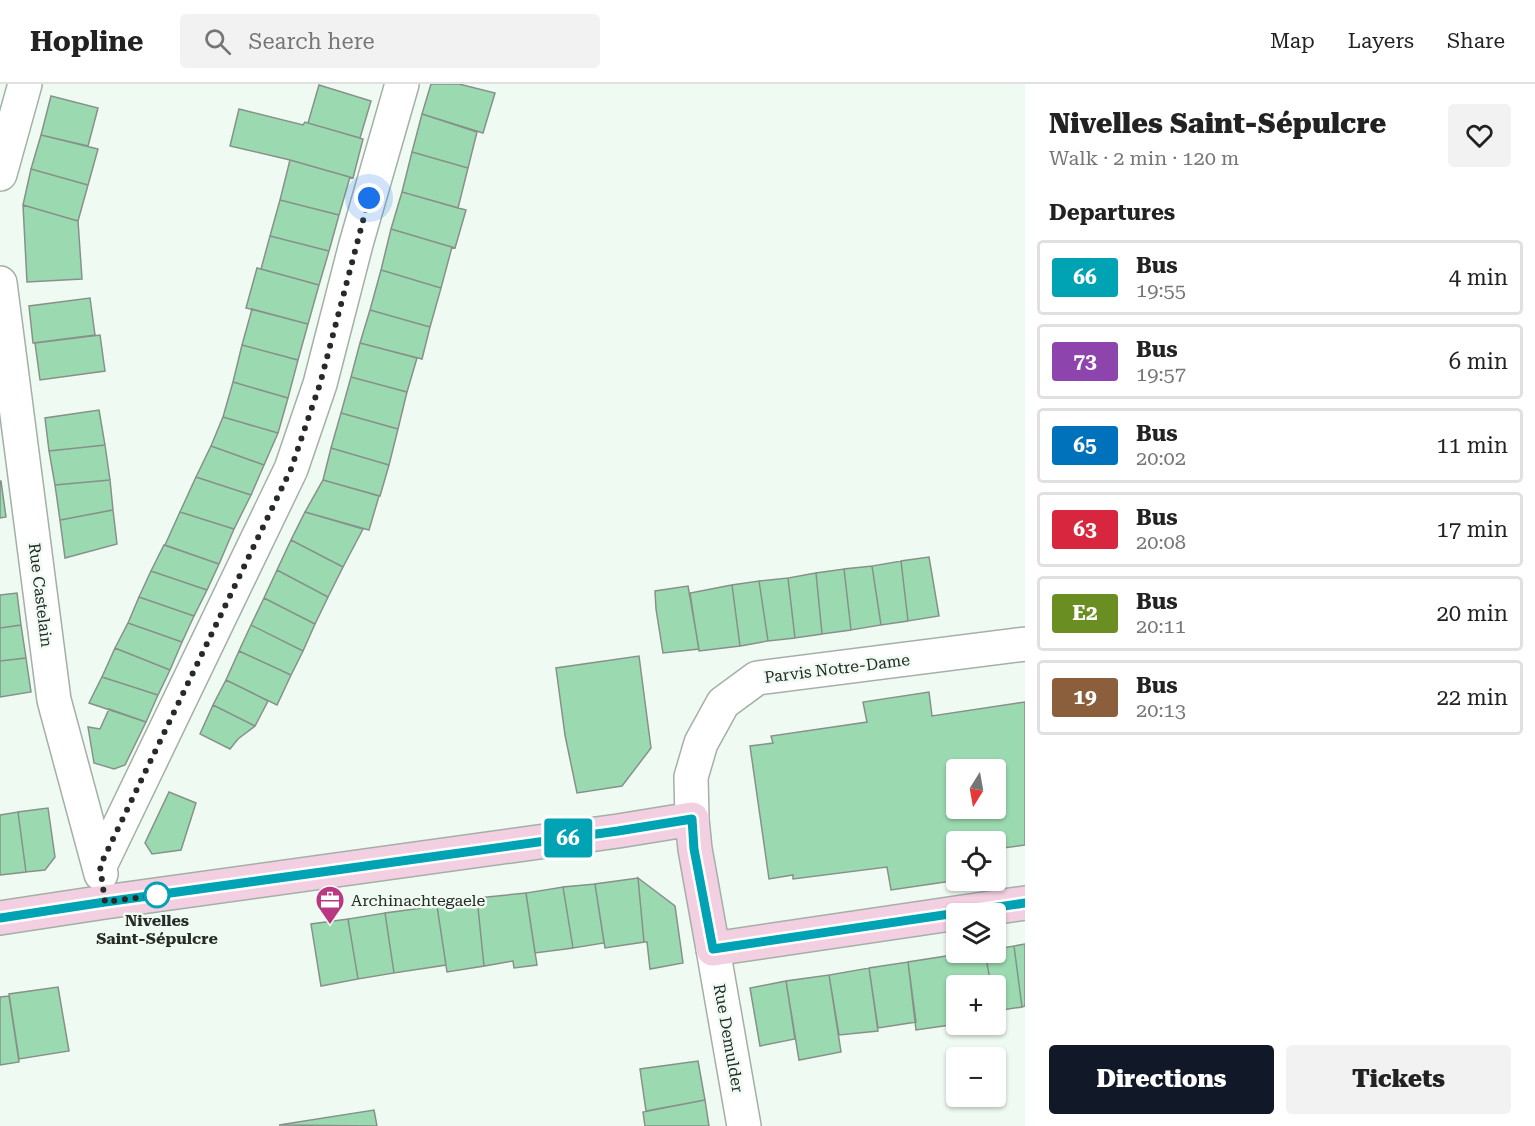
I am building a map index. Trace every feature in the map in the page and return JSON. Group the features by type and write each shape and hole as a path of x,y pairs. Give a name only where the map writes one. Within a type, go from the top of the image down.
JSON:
{"street":[{"path":"0,174 25,84"},
{"path":"100,866 291,469 320,384 356,244 402,84"},
{"name":"Rue Castelain","path":"0,283 54,700 100,866 105,902"},
{"name":"Parvis Notre-Dame","path":"713,949 694,849 691,777 701,742 723,703 757,678 1025,644"},
{"path":"0,918 692,819"},
{"path":"713,949 1025,903"},
{"name":"Rue Demulder","path":"713,949 744,1126"}],"building":[{"path":"431,84 459,84 495,93 483,133 422,114"},
{"path":"319,85 371,101 360,138 308,123"},
{"path":"51,96 98,108 88,146 41,135"},
{"path":"239,109 303,125 305,122 363,139 353,178 230,146"},
{"path":"422,114 477,132 468,168 412,152"},
{"path":"41,135 98,149 88,185 31,169"},
{"path":"412,152 468,168 458,208 402,192"},
{"path":"290,160 350,177 339,215 280,200"},
{"path":"31,169 88,185 78,221 23,205"},
{"path":"402,192 466,210 455,248 391,229"},
{"path":"280,200 339,215 329,251 270,236"},
{"path":"23,205 78,221 82,279 27,282"},
{"path":"391,229 452,247 441,288 381,270"},
{"path":"270,236 329,251 319,285 261,269"},
{"path":"257,268 319,285 308,324 246,308"},
{"path":"381,270 441,288 430,327 370,310"},
{"path":"90,298 95,335 33,343 29,306"},
{"path":"252,309 308,324 298,360 242,345"},
{"path":"370,310 430,327 422,359 360,343"},
{"path":"100,335 105,371 40,380 35,343"},
{"path":"360,343 417,358 407,392 351,377"},
{"path":"242,345 298,360 288,398 233,382"},
{"path":"351,377 407,392 398,429 341,413"},
{"path":"233,382 288,398 278,433 223,417"},
{"path":"99,410 105,445 49,451 45,418"},
{"path":"341,413 398,429 389,465 331,448"},
{"path":"223,417 278,433 264,465 211,446"},
{"path":"105,445 110,480 55,485 49,451"},
{"path":"211,446 264,465 251,495 196,477"},
{"path":"331,448 389,465 380,496 323,480"},
{"path":"196,477 251,495 234,529 180,512"},
{"path":"110,480 113,510 60,520 55,485"},
{"path":"323,480 379,496 369,530 305,512"},
{"path":"0,481 6,517 0,518"},
{"path":"113,510 117,544 65,558 60,520"},
{"path":"180,512 234,529 219,564 165,545"},
{"path":"305,512 363,529 343,567 291,540"},
{"path":"291,540 343,567 328,597 277,570"},
{"path":"164,545 219,564 207,590 151,571"},
{"path":"929,557 939,616 908,621 901,561"},
{"path":"901,561 908,621 881,625 872,566"},
{"path":"872,566 881,625 851,630 844,569"},
{"path":"844,569 851,630 822,634 816,573"},
{"path":"277,570 328,597 315,624 264,598"},
{"path":"151,571 207,590 194,616 139,597"},
{"path":"816,573 822,634 795,638 788,578"},
{"path":"788,578 795,638 768,641 759,581"},
{"path":"759,581 768,641 740,646 732,585"},
{"path":"732,585 740,646 699,651 690,593"},
{"path":"688,586 699,649 663,653 655,591"},
{"path":"17,593 21,625 0,628 0,595"},
{"path":"139,597 194,616 182,642 128,623"},
{"path":"264,598 315,624 303,651 251,625"},
{"path":"128,623 182,642 170,670 115,648"},
{"path":"21,625 26,658 0,661 0,628"},
{"path":"251,625 303,651 291,675 239,651"},
{"path":"115,648 170,670 158,695 102,677"},
{"path":"239,651 291,675 277,705 226,680"},
{"path":"639,656 651,748 622,786 577,793 565,735 556,668"},
{"path":"26,658 31,692 0,697 0,661"},
{"path":"102,677 158,695 146,722 89,703"},
{"path":"226,680 268,701 255,726 213,705"},
{"path":"929,692 932,716 1025,702 1025,845 1006,848 1006,831 946,831 946,882 891,890 887,867 793,879 793,875 769,879 750,746 773,743 771,736 867,722 863,702"},
{"path":"213,705 255,726 238,739 230,749 200,734"},
{"path":"109,709 146,722 125,765 114,769 94,763 88,727 100,729"},
{"path":"169,792 196,803 181,850 152,854 145,843"},
{"path":"48,808 55,857 45,870 26,872 18,812"},
{"path":"18,812 26,872 0,875 0,815"},
{"path":"638,878 644,942 605,948 595,884"},
{"path":"638,878 675,906 683,963 650,969 647,942 644,942"},
{"path":"595,884 604,943 573,948 563,887"},
{"path":"563,887 573,948 535,953 526,893"},
{"path":"526,893 537,965 514,968 513,961 484,966 477,898"},
{"path":"477,898 484,966 447,972 437,906"},
{"path":"437,906 446,965 394,973 385,913"},
{"path":"385,913 394,973 358,979 348,919"},
{"path":"348,919 358,979 321,986 311,924"},
{"path":"1025,944 1025,1006 1022,1007 1014,946"},
{"path":"1014,946 1022,1007 1006,1009 1006,975 989,975 987,963 1006,963 1006,947"},
{"path":"946,956 946,963 987,963 989,975 946,975 946,1026 916,1030 908,962"},
{"path":"908,962 916,1022 878,1028 869,968"},
{"path":"869,968 878,1031 839,1035 829,975"},
{"path":"829,975 841,1052 799,1060 786,981"},
{"path":"786,981 795,1039 760,1046 750,988"},
{"path":"58,987 69,1051 19,1059 9,994"},
{"path":"9,996 19,1062 0,1065 0,997"},
{"path":"698,1061 705,1100 646,1111 640,1069"},
{"path":"705,1100 709,1126 645,1126 643,1112"},
{"path":"374,1110 377,1126 279,1125"}],"bus line":[{"name":"66","path":"0,918 692,819 694,849 713,949 1025,903"}],"place":[{"name":"Nivelles Saint-Sépulcre","path":"157,895"},
{"name":"Archinachtegaele","path":"330,926"}],"route":[{"path":"157,895 105,902 100,866 291,469 320,384 369,198"}]}
